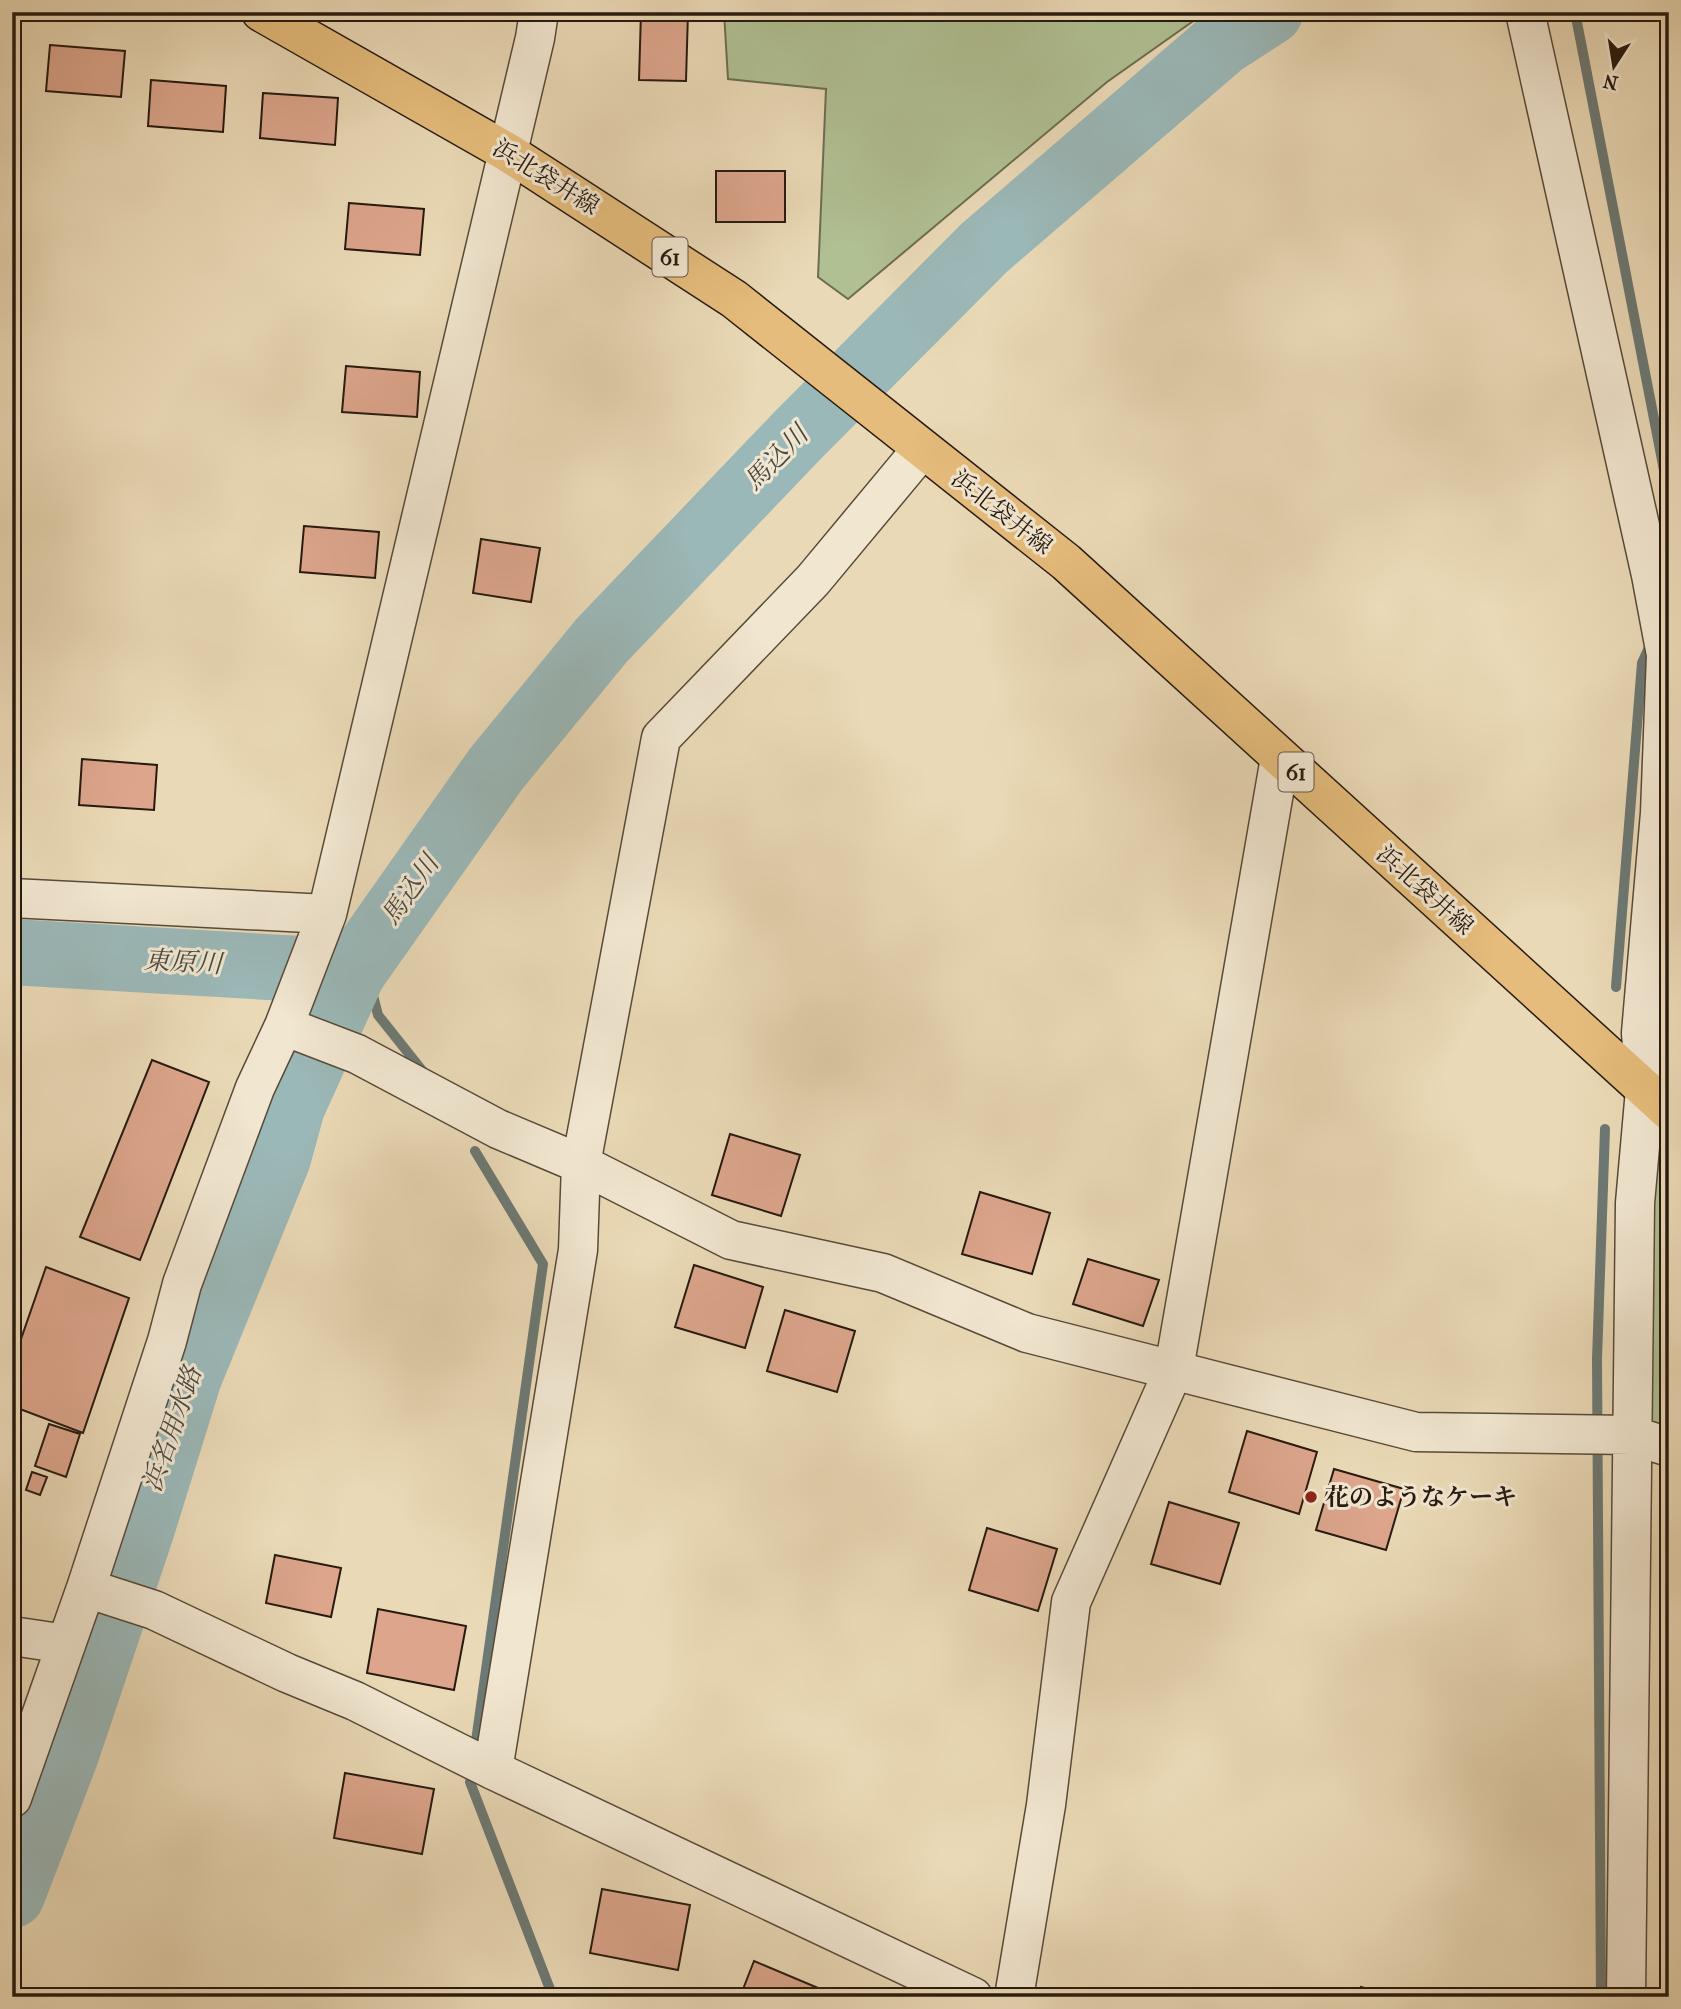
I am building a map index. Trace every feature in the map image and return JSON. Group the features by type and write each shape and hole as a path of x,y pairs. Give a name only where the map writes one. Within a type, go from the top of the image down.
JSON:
{"main road":[{"name":"浜北袋井線","path":"261,12 508,152 734,299 1066,562 1657,1100"}],"street":[{"path":"12,1798 66,1644 99,1592 182,1284 255,1088 296,1030 327,914 535,38 538,12"},
{"path":"1525,12 1651,575 1666,655 1665,812 1641,1033 1657,1100 1635,1203 1610,1435 1626,1997"},
{"path":"493,1770 578,1250 581,1164 661,738 813,580 918,446"},
{"path":"1014,1997 1046,1805 1071,1602 1174,1369 1280,758"},
{"path":"12,898 327,914"},
{"path":"296,1030 358,1054 498,1129 581,1164 731,1240 883,1273 1027,1333 1416,1432 1610,1435 1669,1447"},
{"path":"99,1592 154,1610 287,1673 355,1701 493,1770 973,1997"},
{"path":"12,1636 66,1644"}],"green space":[{"path":"724,12 1206,12 1107,82 848,299 818,277 826,89 728,79"},
{"path":"1669,1151 1669,1431 1648,1424 1655,1159"}],"building":[{"path":"641,12 688,12 686,81 639,80"},
{"path":"50,45 125,51 121,97 46,91"},
{"path":"151,80 226,86 223,132 148,126"},
{"path":"263,93 338,98 335,145 260,138"},
{"path":"716,171 785,171 785,222 716,222"},
{"path":"349,203 424,209 420,255 345,249"},
{"path":"346,366 420,372 417,417 342,412"},
{"path":"304,526 379,532 375,578 300,572"},
{"path":"481,539 540,548 531,602 473,593"},
{"path":"82,759 157,765 154,810 79,805"},
{"path":"152,1060 209,1082 140,1260 80,1237"},
{"path":"730,1134 800,1155 781,1216 712,1195"},
{"path":"980,1192 1050,1213 1032,1274 962,1254"},
{"path":"1088,1259 1159,1280 1143,1326 1073,1304"},
{"path":"694,1265 763,1287 745,1348 675,1327"},
{"path":"46,1267 129,1298 83,1433 12,1406 12,1365"},
{"path":"785,1310 855,1331 837,1392 767,1371"},
{"path":"49,1424 80,1434 66,1477 35,1466"},
{"path":"1247,1431 1317,1452 1299,1514 1229,1492"},
{"path":"1334,1469 1404,1489 1386,1550 1316,1530"},
{"path":"32,1472 47,1477 40,1495 26,1490"},
{"path":"1169,1502 1239,1523 1220,1584 1151,1564"},
{"path":"987,1528 1057,1549 1038,1611 969,1590"},
{"path":"275,1555 341,1568 331,1617 266,1603"},
{"path":"378,1609 466,1626 454,1690 367,1673"},
{"path":"345,1773 434,1789 422,1854 334,1838"},
{"path":"602,1889 690,1905 678,1970 590,1953"},
{"path":"754,1961 837,1996 837,1997 740,1997"},
{"path":"1361,1987 1395,1997 1358,1997"}],"waterway":[{"name":"馬込川","path":"12,1895 66,1754 141,1531 189,1377 278,1158 292,1107 353,972 496,769 602,640 798,435 984,248 1222,43 1270,12"},
{"path":"1575,12 1669,496"},
{"path":"1616,987 1642,663 1651,643"},
{"name":"東原川","path":"12,952 353,972"},
{"path":"353,972 369,980 378,1015 425,1074"},
{"path":"1601,1997 1597,1359 1605,1129"},
{"path":"475,1151 543,1264 476,1741"},
{"path":"470,1782 553,1997"}],"place":[{"name":"花のようなケーキ","path":"1311,1497"}],"water label":[{"name":"浜名用水路","path":"172,1429"}]}
